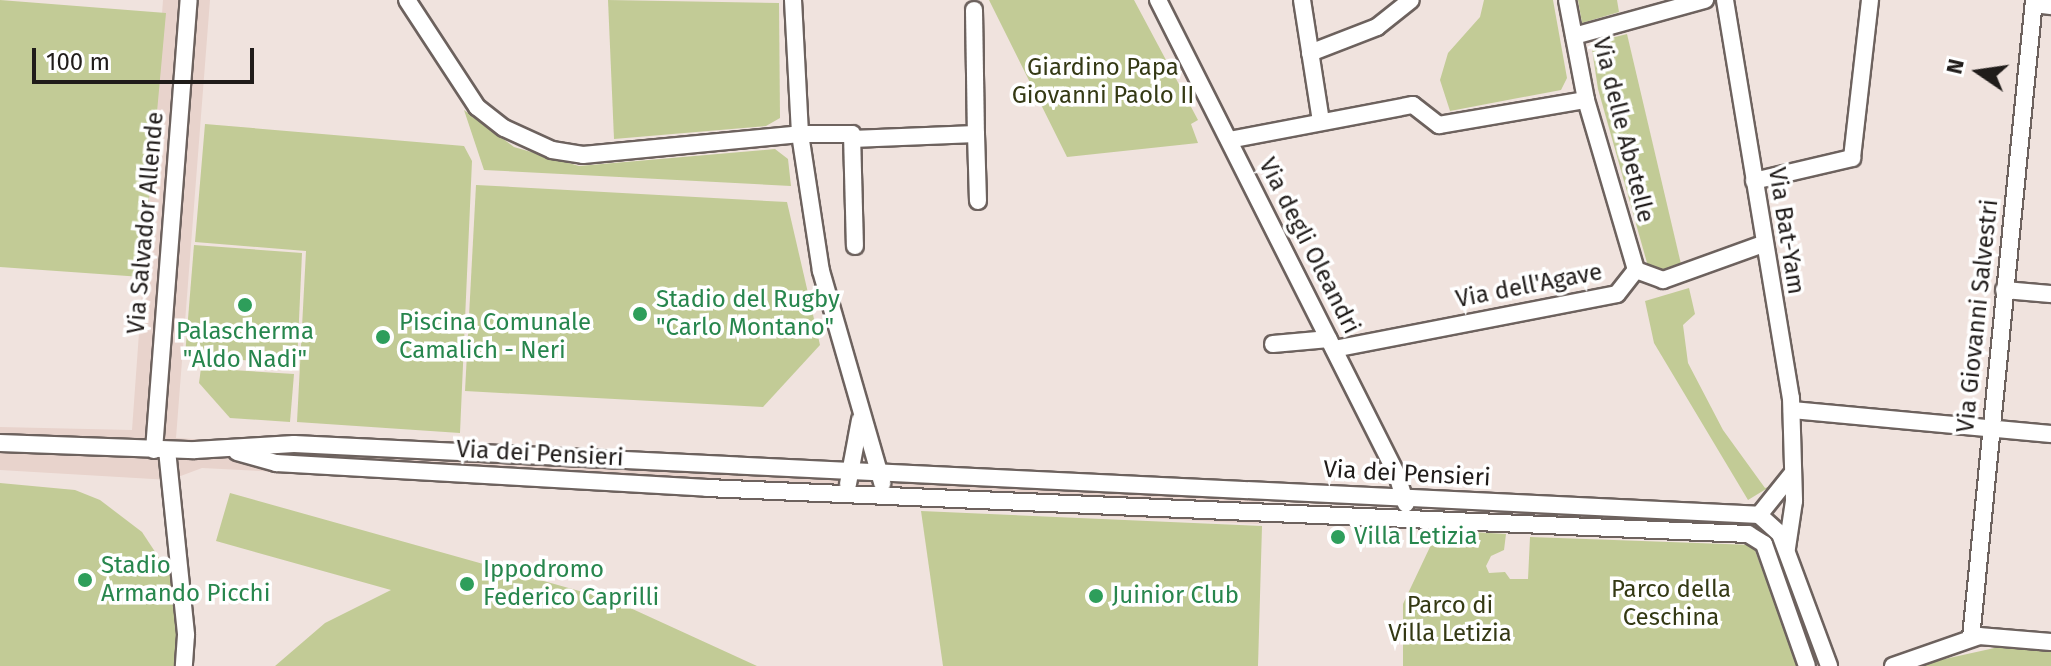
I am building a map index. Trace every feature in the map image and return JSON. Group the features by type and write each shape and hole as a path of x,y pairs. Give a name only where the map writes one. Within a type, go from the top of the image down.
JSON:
{"street":[{"name":"Via Salvador Allende","path":"184,666 186,635 161,450 189,0"},
{"path":"407,0 477,107 504,128 552,150 583,155 800,134 852,134 855,246"},
{"path":"793,0 800,134 821,271 861,419 882,476 881,494"},
{"name":"Via degli Oleandri","path":"1158,0 1332,344 1405,498 1410,517"},
{"path":"1302,0 1321,122"},
{"path":"1310,53 1377,27 1411,0"},
{"name":"Via delle Abetelle","path":"1567,0 1586,100 1636,270"},
{"path":"1574,36 1705,0"},
{"name":"Via Bat-Yam","path":"1725,0 1792,410 1793,470 1786,549"},
{"path":"1754,181 1852,158 1870,0"},
{"path":"2034,2 2051,6"},
{"name":"Via Giovanni Salvestri","path":"1971,638 2034,2"},
{"path":"974,10 978,201"},
{"path":"1229,140 1413,105 1439,125 1586,100"},
{"path":"852,139 976,134"},
{"name":"Via dell'Agave","path":"1273,344 1332,344 1617,294 1636,270 1650,279 1663,280 1763,244"},
{"path":"2004,290 2051,294"},
{"path":"1792,410 2051,434"},
{"path":"848,493 848,474 861,419"},
{"name":"Via dei Pensieri","path":"0,443 161,450 232,450 285,444 882,476 1759,515"},
{"name":"Via dei Pensieri","path":"232,450 276,463 848,493 1410,517 1757,537 1764,544 1807,666"},
{"path":"1793,470 1778,498 1759,515 1776,528 1786,549 1829,666"},
{"path":"1893,666 1971,638 2051,642"}],"shaded area":[{"path":"163,0 210,0 176,438 1260,499 1259,524 202,468 170,480 0,470 0,427 132,430"}],"green space":[{"path":"0,0 166,13 142,277 0,267"},
{"path":"608,0 779,3 780,118 766,126 614,139"},
{"name":"Giardino Papa Giovanni Paolo II","path":"989,0 1134,0 1198,120 1191,124 1198,143 1067,157"},
{"path":"1484,0 1553,0 1567,78 1561,90 1450,111 1440,80 1448,53 1480,17"},
{"path":"1578,0 1617,0 1619,12 1582,23"},
{"path":"1627,34 1681,264 1651,277 1598,89 1591,43"},
{"path":"464,110 514,147 579,166 775,149 788,159 791,186 484,170"},
{"name":"Piscina Comunale Camalich - Neri","path":"205,124 464,146 472,161 460,433 297,422 306,251 195,242"},
{"name":"Stadio del Rugby \"Carlo Montano\"","path":"476,185 787,202 820,345 763,407 465,391"},
{"name":"Palascherma \"Aldo Nadi\"","path":"194,245 302,253 297,364 185,356"},
{"path":"1689,288 1695,314 1683,325 1688,363 1723,430 1765,488 1771,486 1748,500 1654,343 1645,301"},
{"path":"201,368 294,374 290,422 230,418 199,383"},
{"name":"Stadio Armando Picchi","path":"0,483 75,490 100,500 142,532 169,573 175,595 177,666 0,666"},
{"name":"Ippodromo Federico Caprilli","path":"230,493 615,601 757,666 275,666 325,623 391,590 216,541"},
{"name":"Juinior Club","path":"921,511 1262,526 1258,666 943,666"},
{"path":"1594,515 1749,523 1762,527 1772,539 1818,664 1762,530"},
{"path":"1438,530 1506,534 1504,550 1491,556 1486,566 1489,573 1505,572 1510,579 1528,579 1530,537 1753,545 1798,666 1403,666 1403,604"},
{"path":"1999,647 2051,651 2051,666 1913,666"}],"place":[{"name":"Palascherma \"Aldo Nadi\"","path":"245,305"},
{"name":"Stadio del Rugby \"Carlo Montano\"","path":"640,314"},
{"name":"Piscina Comunale Camalich - Neri","path":"383,337"},
{"name":"Villa Letizia","path":"1338,537"},
{"name":"Stadio Armando Picchi","path":"85,580"},
{"name":"Ippodromo Federico Caprilli","path":"467,584"},
{"name":"Juinior Club","path":"1096,596"}],"park label":[{"name":"Parco della Ceschina","path":"1671,604"},
{"name":"Parco di Villa Letizia","path":"1450,620"}]}
